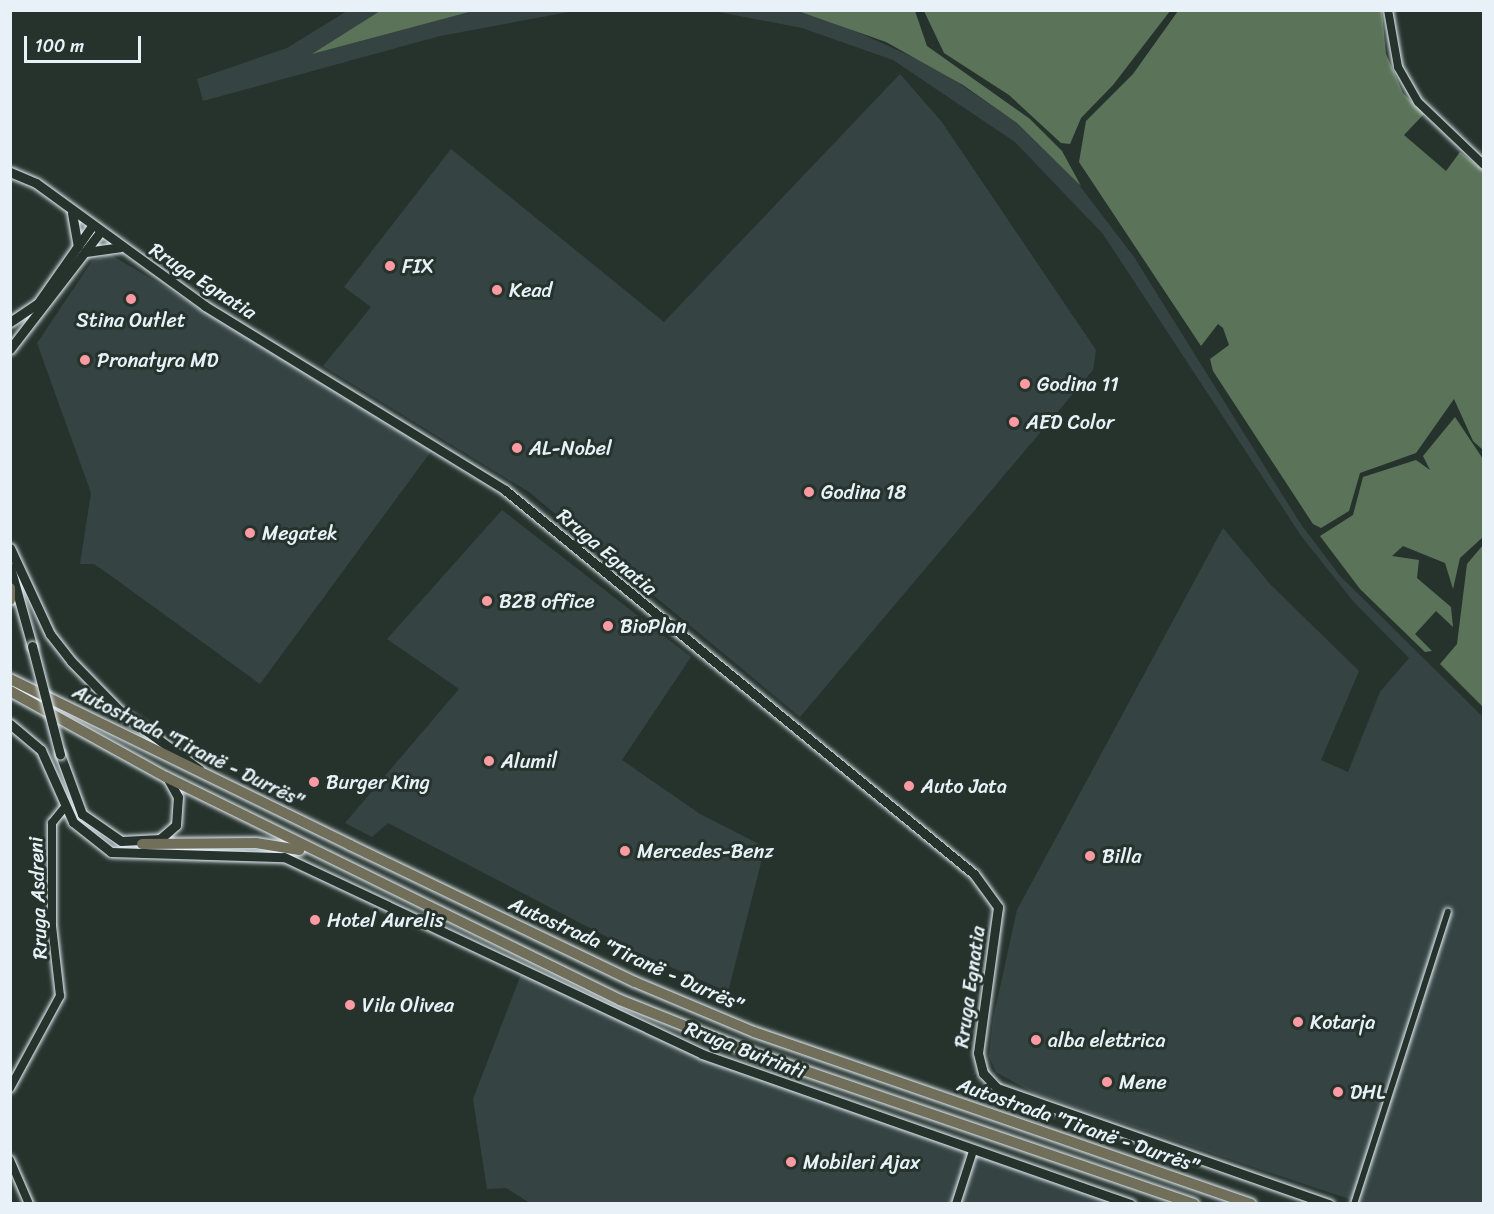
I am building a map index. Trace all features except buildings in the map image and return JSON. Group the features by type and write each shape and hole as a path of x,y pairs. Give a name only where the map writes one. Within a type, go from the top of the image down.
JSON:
{"highway":[{"path":"10,588 10,600"},
{"name":"Autostrada \"Tiranë - Durrës\"","path":"10,679 634,982 754,1032 1251,1203"},
{"name":"Autostrada \"Tiranë - Durrës\"","path":"10,691 166,777 314,853 631,1005 753,1053 1194,1203"},
{"path":"142,844 314,853"}],"main road":[{"name":"Rruga Egnatia","path":"10,172 36,183 120,247 205,306 505,490 974,874 991,892 998,914 978,1044 989,1081 1055,1111 1329,1203"},
{"path":"71,211 81,250"},
{"path":"10,349 97,229"},
{"path":"10,322 31,311 81,250 120,247"},
{"path":"10,548 50,634 71,661 121,712 203,772"},
{"path":"10,567 72,794 89,823 121,841 142,844 166,836 177,822 178,797 166,777"},
{"path":"10,723 41,750 64,808 85,836 120,855 285,852"},
{"name":"Rruga Butrinti","path":"285,852 362,894 702,1054 973,1152 1130,1203"}],"street":[{"path":"1388,10 1398,67 1418,102 1484,165"},
{"name":"Rruga Asdreni","path":"10,1088 60,996 52,926 52,823 64,808"},
{"path":"1354,1203 1448,912"},
{"path":"956,1203 973,1152"},
{"path":"10,1160 29,1203"}],"shaded area":[{"path":"347,11 380,11 315,53 473,11 574,11 440,36 203,101 197,79 287,48"},
{"path":"713,11 798,11 835,22 937,68 1017,123 1073,177 1134,257 1300,523 1340,576 1483,717 1483,1203 1361,1203 1035,1094 996,1072 989,1056 993,1019 1017,910 1223,528 1271,585 1359,671 1321,760 1348,772 1380,692 1409,658 1353,601 1302,537 1103,234 1015,142 893,60 802,28"},
{"path":"900,74 941,121 1096,350 1093,370 800,717 529,492 323,366 371,307 344,287 451,149 664,322"},
{"path":"110,254 432,450 260,684 94,564 80,564 91,493 37,343 92,261"},
{"path":"502,510 691,657 622,760 700,814 765,847 728,992 634,951 388,823 372,837 345,823 459,689 387,639"},
{"path":"522,972 702,1054 1130,1203 530,1203 506,1188 487,1189 473,1099"}],"green space":[{"path":"380,10 473,11 312,54"},
{"path":"924,10 1170,11 1113,85 1081,118 1070,144 1061,143 1009,95 944,53"},
{"path":"798,11 915,11 927,46 1030,119 1062,151 1081,186 1017,123 963,85 886,42"},
{"path":"1178,11 1382,11 1386,54 1403,93 1424,114 1404,135 1446,171 1460,152 1483,170 1483,450 1473,441 1454,399 1416,453 1360,473 1349,511 1321,528 1313,524 1213,371 1210,359 1229,345 1223,328 1218,324 1201,346 1079,162 1086,121 1133,74"},
{"path":"1455,417 1483,459 1483,537 1460,558 1453,589 1445,563 1403,546 1392,556 1419,560 1417,578 1451,607 1453,627 1436,611 1415,634 1432,651 1425,652 1360,589 1320,536 1353,515 1363,477 1416,460 1430,470 1423,456"},
{"path":"1483,545 1483,707 1440,664 1457,644 1467,564"}],"place":[{"name":"FIX","path":"390,266"},
{"name":"Kead","path":"497,290"},
{"name":"Stina Outlet","path":"131,299"},
{"name":"Pronatyra MD","path":"85,360"},
{"name":"Godina 11","path":"1025,384"},
{"name":"AED Color","path":"1014,422"},
{"name":"AL-Nobel","path":"517,448"},
{"name":"Godina 18","path":"809,492"},
{"name":"Megatek","path":"250,533"},
{"name":"B2B office","path":"487,601"},
{"name":"BioPlan","path":"608,626"},
{"name":"Alumil","path":"489,761"},
{"name":"Burger King","path":"314,782"},
{"name":"Auto Jata","path":"909,786"},
{"name":"Mercedes-Benz","path":"625,851"},
{"name":"Billa","path":"1090,856"},
{"name":"Hotel Aurelis","path":"315,920"},
{"name":"Vila Olivea","path":"350,1005"},
{"name":"Kotarja","path":"1298,1022"},
{"name":"alba elettrica","path":"1036,1040"},
{"name":"Mene","path":"1107,1082"},
{"name":"DHL","path":"1338,1092"},
{"name":"Mobileri Ajax","path":"791,1162"}]}
